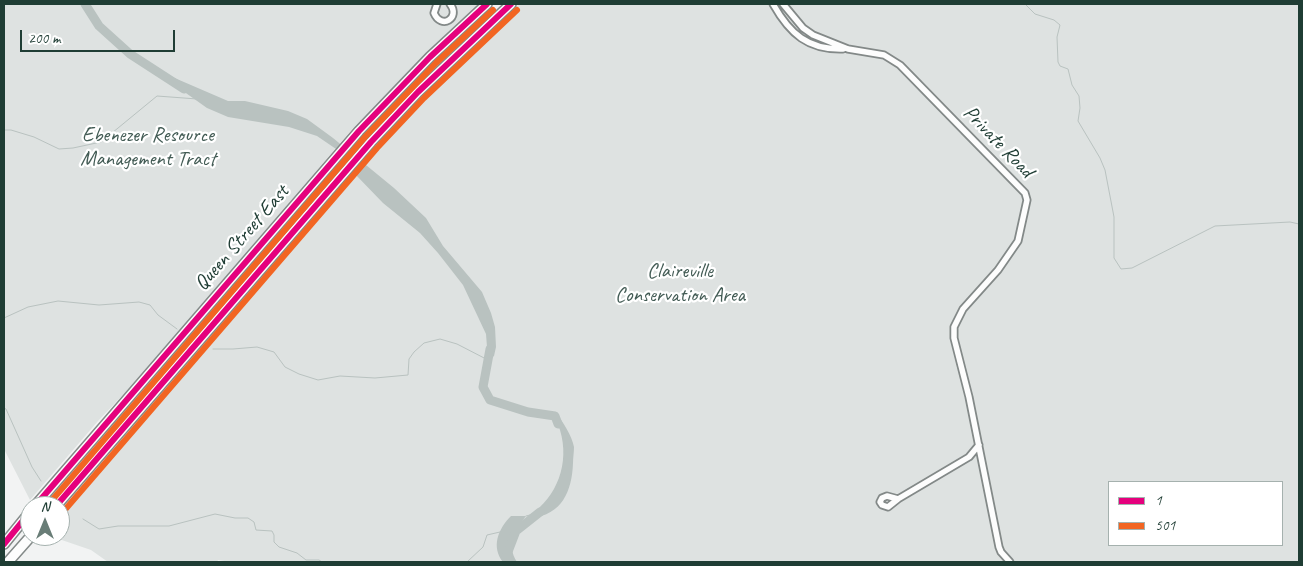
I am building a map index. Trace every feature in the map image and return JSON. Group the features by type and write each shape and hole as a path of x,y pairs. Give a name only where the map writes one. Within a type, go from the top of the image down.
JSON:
{"main road":[{"name":"Queen Street East","path":"44,496 359,131 416,71 487,4"},
{"name":"Queen Street East","path":"65,496 371,142 418,92 510,4"},
{"path":"4,544 20,524"},
{"path":"8,562 22,546"}],"street":[{"path":"437,4 434,13 437,19 443,21 449,20 453,15 453,9 450,4"},
{"path":"773,4 788,26 803,40 828,50 848,49"},
{"path":"783,4 803,28 813,35 848,49"},
{"name":"Private Road","path":"848,49 884,55 900,65 1025,193 1027,200 1018,242 1002,264 963,309 954,327 954,338 969,397 999,547 1010,562"},
{"path":"898,499 969,457 979,445"}],"green space":[{"name":"Ebenezer Resource Management Tract","path":"4,4 479,4 432,47 354,127 137,380 98,421 33,496 28,496 4,449"},
{"name":"Claireville Conservation Area","path":"519,4 1299,4 1299,562 231,562 218,560 217,562 108,562 91,550 70,543 70,500 392,126 457,61"}],"shaded area":[{"path":"170,76 228,101 245,101 288,111 307,119 394,188 426,218 443,246 482,292 495,327 496,347 494,356 488,360 486,334 463,285 420,233 383,203 355,174 353,166 339,151 317,136 289,127 228,117 207,108 176,86"},
{"path":"552,413 556,413 559,417 573,443 574,451 570,483 558,507 542,516 531,518 530,515 539,508 554,489 562,467 563,442"},
{"path":"511,516 526,516 513,538 512,550 517,562 503,562 497,550 498,538 506,521"}],"waterway":[{"path":"85,4 99,26 130,54 184,89"},
{"path":"1026,4 1035,14 1054,20 1060,25 1057,37 1058,62 1060,66 1068,69 1072,85 1079,96 1078,121 1105,170 1114,217 1114,258 1121,269 1132,268 1215,226 1290,222 1299,224"},
{"path":"4,130 11,130 34,137 59,149 73,148 101,142 157,96 197,99"},
{"path":"4,318 28,307 58,301 99,305 139,302 150,305 158,315 177,329"},
{"path":"213,349 257,347 274,352 285,367 318,380 340,376 375,378 408,375 409,359 414,352 424,343 440,339 457,344 488,360"},
{"path":"490,349 483,387 490,400 528,412 555,416 558,424"},
{"path":"4,408 32,467 41,481"},
{"path":"508,562 506,557 516,531 540,512"},
{"path":"83,519 99,529 118,526 169,526 215,514 235,518 248,518 254,522 256,530 272,531 274,542 279,547 297,553 306,560 319,560 322,562"},
{"path":"526,516 530,515"},
{"path":"467,562 483,547 487,535 500,532"}],"transit line":[{"name":"1","path":"44,496 359,131 430,57 487,4"},
{"name":"1","path":"65,496 371,142 418,92 511,4"},
{"name":"501","path":"56,496 365,137 436,63 493,10"},
{"name":"501","path":"70,504 377,148 424,98 517,10"},
{"name":"1","path":"4,544 20,524"}]}
